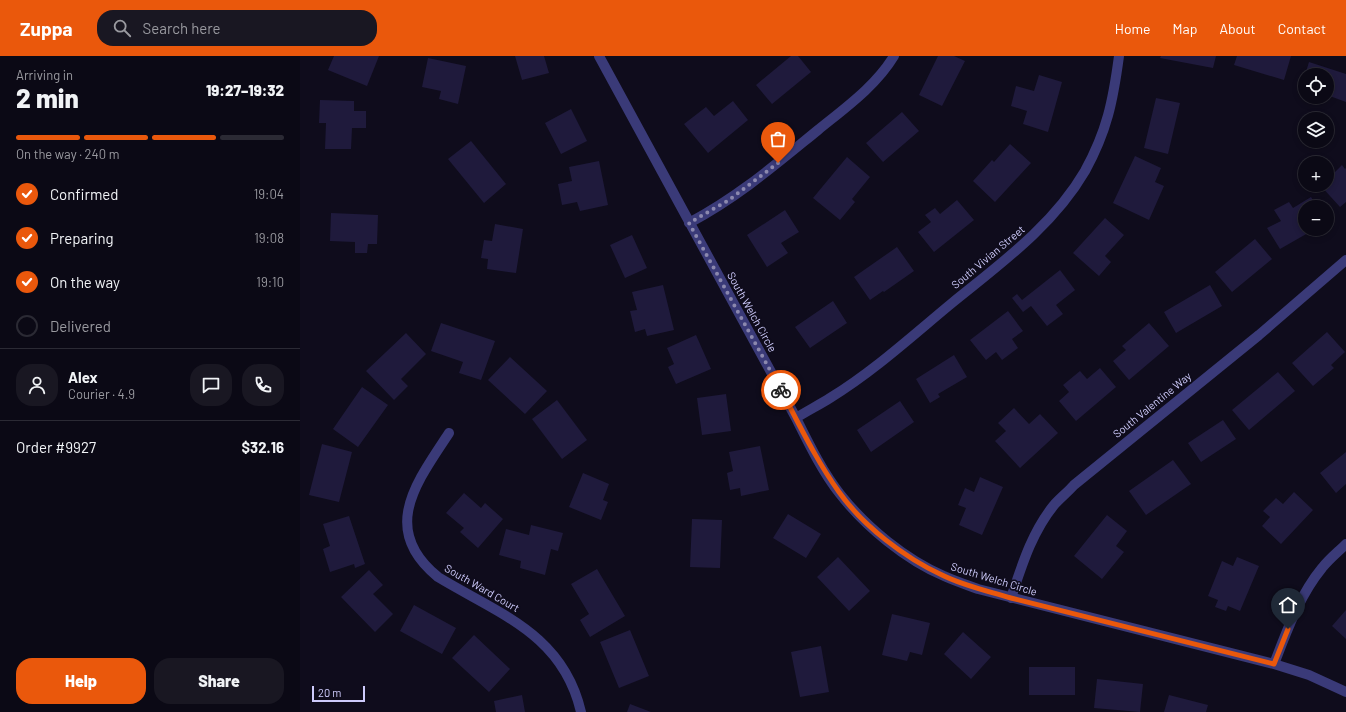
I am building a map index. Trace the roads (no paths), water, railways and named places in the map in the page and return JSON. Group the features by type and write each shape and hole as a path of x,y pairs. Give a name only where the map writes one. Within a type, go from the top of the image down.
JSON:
{"street":[{"name":"South Welch Circle","path":"599,56 812,450 840,494 882,537 943,576 978,588 1011,598 1274,664 1309,675 1346,692"},
{"path":"689,223 729,200 772,168 878,79 894,56"},
{"name":"South Vivian Street","path":"796,418 830,398 873,368 1018,249 1059,207 1084,172 1096,151 1104,131 1114,97 1119,56"},
{"name":"South Valentine Way","path":"1011,598 1031,542 1054,505 1074,485 1259,335 1346,260"},
{"name":"South Ward Court","path":"449,432 420,477 413,491 406,522 410,542 428,569 438,577 519,624 546,645 556,658 573,687 581,712"},
{"path":"1274,664 1300,602 1322,568 1346,544"}]}
